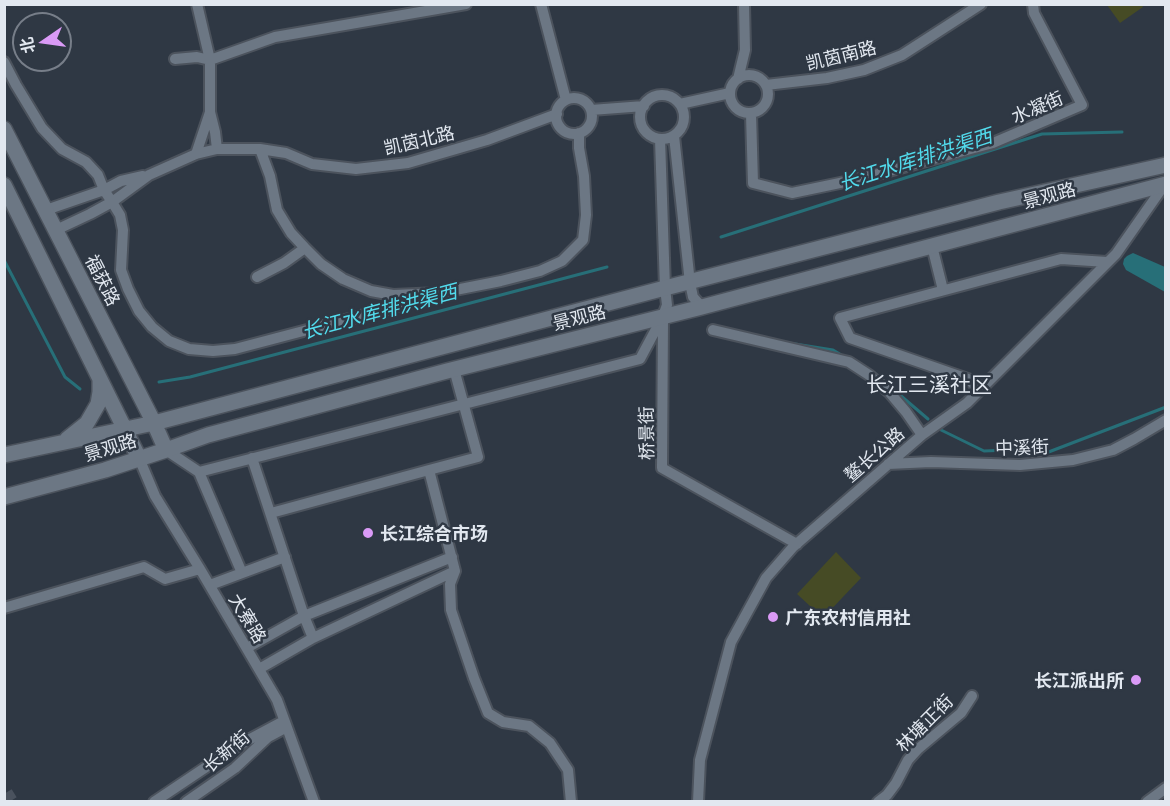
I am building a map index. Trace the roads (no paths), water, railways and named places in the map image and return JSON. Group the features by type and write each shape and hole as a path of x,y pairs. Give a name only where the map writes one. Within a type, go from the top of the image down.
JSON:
{"main road":[{"name":"福获路","path":"4,129 166,450"},
{"path":"1142,170 1166,156"},
{"name":"景观路","path":"4,455 154,423 999,202 1166,165"},
{"name":"景观路","path":"4,497 105,470 208,435 1165,184"},
{"path":"4,185 139,458"},
{"path":"65,441 87,423 98,404 100,378"}],"street":[{"path":"197,4 210,60 210,112 217,149"},
{"path":"175,59 198,57 210,60 275,37 466,4"},
{"path":"541,4 566,100"},
{"path":"738,79 745,50 744,4"},
{"name":"凯茵南路","path":"766,85 827,78 864,70 902,55 981,4"},
{"name":"水凝街","path":"751,114 753,183 792,193 859,179 993,143 1082,105 1034,13 1033,4"},
{"path":"4,62 42,128 62,149 86,162 98,175 104,190 120,215 123,231 121,270 138,310 152,327 169,341 189,349 213,351 235,349 396,307 440,293 540,271 562,261 583,240 586,215 579,134"},
{"path":"751,75 766,85 768,97 762,108 751,114 744,113 733,106 730,100 731,87 738,79 751,75"},
{"path":"680,104 730,93"},
{"path":"661,95 675,99 680,104 684,117 683,124 674,136 660,139 647,133 641,120 641,112 648,100 661,95"},
{"path":"566,100 583,101 591,110 591,122 579,134 563,130 557,120 558,108 566,100"},
{"path":"591,110 644,106"},
{"path":"196,154 210,112"},
{"name":"凯茵北路","path":"149,175 196,154 217,149 260,149 286,153 312,164 356,169 408,163 487,140 557,114"},
{"path":"674,136 690,283 693,297 702,307"},
{"path":"199,472 640,360 663,316 666,305 660,139"},
{"path":"260,149 270,176 277,210 291,233 321,264 344,279 371,291 393,296 440,293"},
{"path":"46,210 104,190 121,181 149,175"},
{"path":"56,230 112,202 149,175"},
{"name":"鳌长公路","path":"698,801 700,760 731,642 766,578 797,544 888,464 922,435 967,403 1116,254 1165,184"},
{"path":"932,246 943,290"},
{"path":"257,277 284,263 305,248"},
{"path":"980,390 968,380 850,338 840,318 1061,259 1107,262"},
{"name":"桥景街","path":"663,316 662,468 797,544"},
{"path":"713,330 849,362 890,393 922,435"},
{"path":"270,513 478,457 454,369"},
{"name":"中溪街","path":"888,464 931,462 1020,465 1074,460 1113,450 1166,420"},
{"path":"166,450 199,472 242,573"},
{"name":"大寮路","path":"139,458 154,496 210,585 277,700 314,801"},
{"path":"252,458 313,638"},
{"path":"429,470 455,571 450,584 451,610 488,713 503,722 529,726 550,743 568,770 571,801"},
{"path":"210,585 285,557"},
{"path":"246,648 304,616 452,557"},
{"path":"4,608 144,567 165,579 200,569"},
{"path":"259,669 313,638 455,571"},
{"name":"林塘正街","path":"878,801 887,795 896,783 908,760 961,712 972,696"},
{"path":"154,801 239,745 285,724"},
{"name":"长新街","path":"186,801 235,768 285,724"},
{"path":"1147,801 1166,788"}],"water":[{"path":"1133,253 1165,267 1165,292 1126,270 1123,264 1124,259"}],"waterway":[{"name":"长江水库排洪渠西","path":"721,237 1042,134 1122,132"},
{"name":"长江水库排洪渠西","path":"4,260 65,377 80,389"},
{"name":"长江水库排洪渠西","path":"159,382 190,377 607,267"},
{"path":"789,343 833,350 843,356"},
{"path":"873,372 928,419"},
{"path":"939,429 984,451 1009,450 1046,453 1166,407"}],"tunnel":[{"path":"4,794 9,802"}],"place":[{"name":"长江综合市场","path":"368,533"},
{"name":"广东农村信用社","path":"773,617"},
{"name":"长江派出所","path":"1136,680"}],"district":[{"name":"长江三溪社区","path":"929,384"}]}
